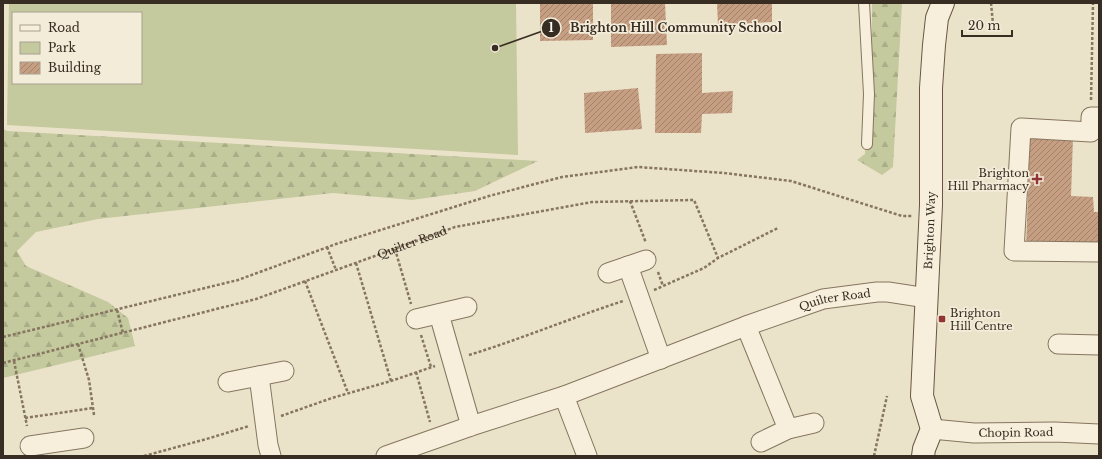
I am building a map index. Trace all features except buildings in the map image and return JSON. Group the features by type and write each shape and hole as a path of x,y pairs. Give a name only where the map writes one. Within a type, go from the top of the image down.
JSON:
{"street":[{"name":"Brighton Way","path":"932,429 922,396 931,204 931,88 935,32 937,18 943,3"},
{"path":"1095,117 1091,132 1021,128 1014,251 1099,252"},
{"path":"608,273 646,260"},
{"path":"628,266 661,359"},
{"name":"Quilter Road","path":"386,456 470,426 564,396 746,326 823,299 876,292 888,292 927,298"},
{"path":"416,319 467,307"},
{"path":"439,314 470,426"},
{"path":"746,326 788,428"},
{"path":"1058,344 1099,345"},
{"path":"228,382 284,371"},
{"path":"259,376 268,445 271,456"},
{"path":"564,396 587,456"},
{"path":"761,442 788,428 814,423"},
{"path":"923,456 924,449 932,429"},
{"name":"Chopin Road","path":"932,429 974,433 1055,432 1099,434"},
{"path":"30,446 56,449 84,438"}],"lane":[{"path":"864,3 869,94 867,144"}],"path":[{"path":"991,3 993,24"},
{"path":"1093,3 1095,117"},
{"path":"3,337 238,280 327,247 489,196 562,176 638,167 724,173 791,180 902,216 917,216"},
{"name":"Quilter Road","path":"3,363 256,299 455,227 592,202 694,200 718,258"},
{"path":"144,456 265,421 348,393 391,381 502,345 639,295 683,277 704,268 718,258 778,228"},
{"path":"327,247 336,270"},
{"path":"356,263 391,381"},
{"path":"305,281 348,393"},
{"path":"116,310 123,332"},
{"path":"78,344 89,380 94,415"},
{"path":"14,361 26,426"},
{"path":"416,372 430,422"},
{"path":"874,456 887,396"},
{"path":"25,418 93,408"}],"green space":[{"path":"9,3 516,3 518,155 7,125"},
{"path":"872,3 902,3 893,167 882,175 857,160 865,154 872,41"},
{"path":"3,129 7,131 538,161 475,191 412,200 333,193 98,219 36,232 17,251 26,266 108,302 128,318 135,346 3,378"}],"place":[{"name":"Brighton Hill Community School","path":"495,48"},
{"name":"Brighton Hill Pharmacy","path":"1037,179"},
{"name":"Brighton Hill Centre","path":"942,319"}]}
